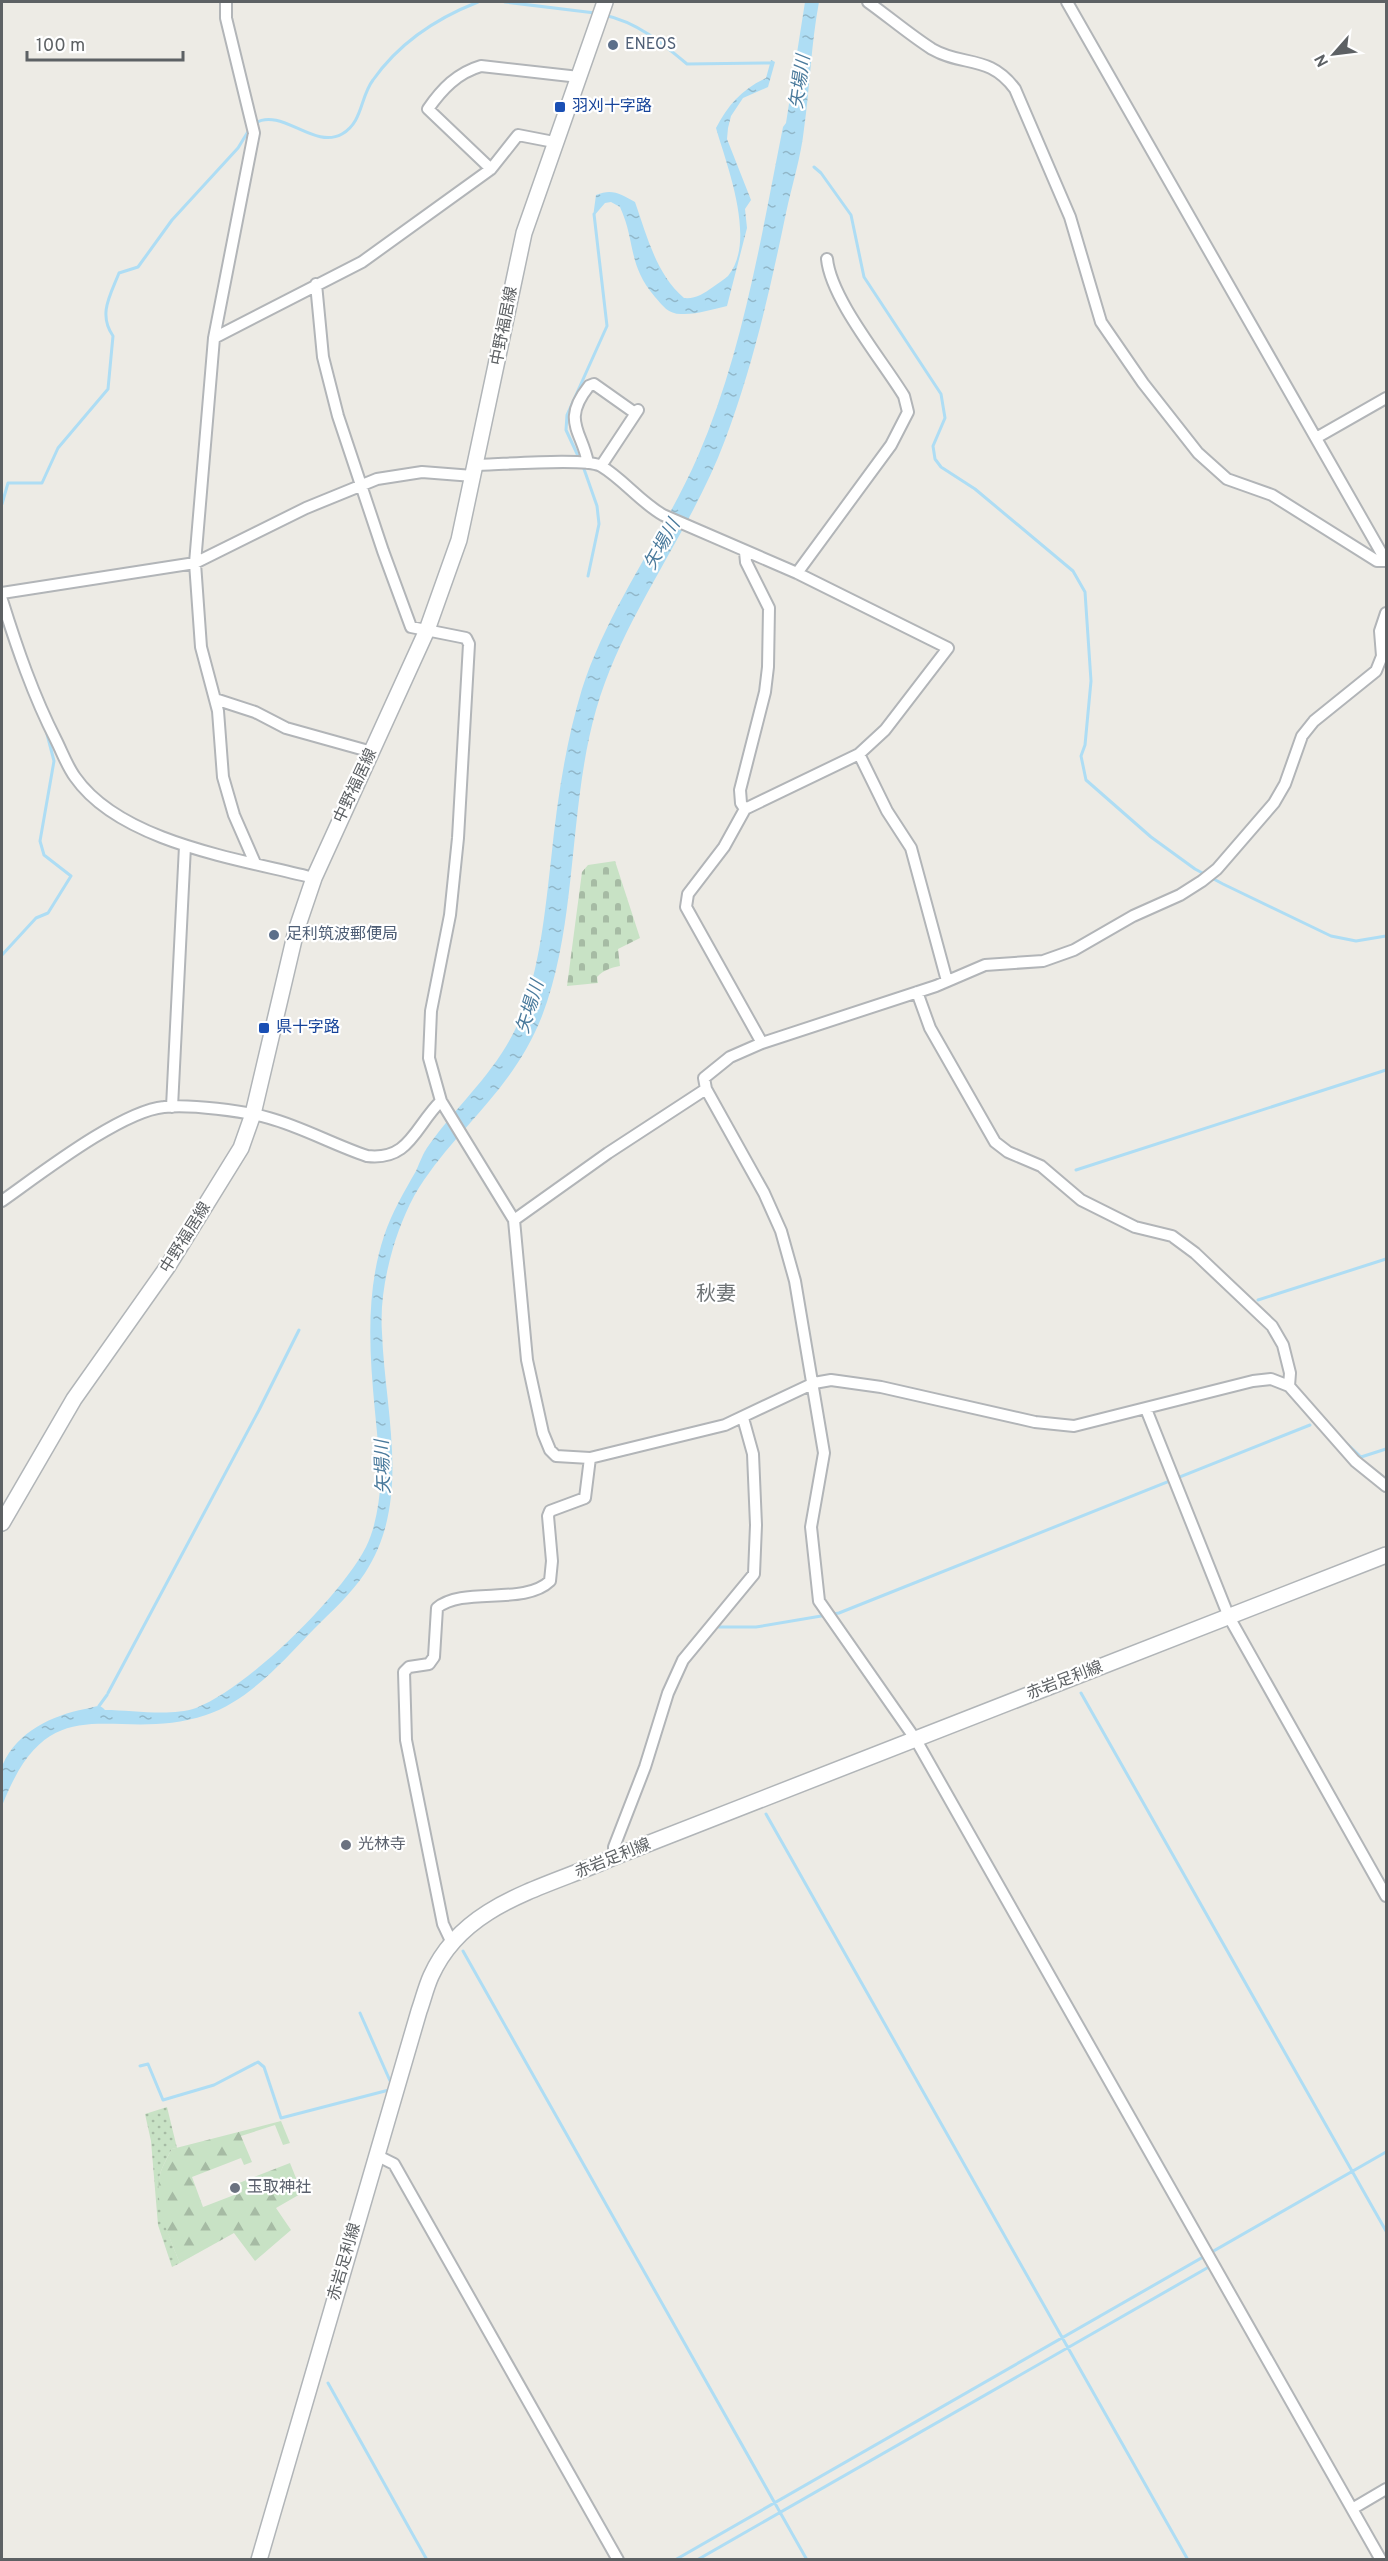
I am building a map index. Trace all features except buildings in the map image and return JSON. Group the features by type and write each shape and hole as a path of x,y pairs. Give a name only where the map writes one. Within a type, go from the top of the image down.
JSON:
{"main road":[{"name":"中野福居線","path":"4,1512 74,1399 168,1266 240,1148 253,1114 296,931 314,878 427,630 459,540 524,233 604,2"},
{"name":"赤岩足利線","path":"259,2559 376,2155 431,1976 452,1943 465,1928 497,1905 614,1857 1386,1555"}],"street":[{"path":"226,2 226,18 254,133 214,338 195,563 201,647 215,699 223,777 234,815 255,863"},
{"path":"868,2 934,50 987,65 1008,80 1015,89 1070,217 1101,322 1143,383 1198,453 1227,479 1272,495 1377,561 1386,561 1066,2"},
{"path":"491,169 428,109 443,88 469,69 481,66 579,77"},
{"path":"214,338 363,262 491,169 518,135 554,142"},
{"path":"797,573 891,445 908,412 904,396 840,296 830,274 827,259"},
{"path":"316,284 323,357 338,416 411,627 466,638 469,644 458,838 450,915 428,1043 431,1072 441,1101 514,1220 527,1360 543,1433 550,1450 556,1456 590,1458 743,1418 814,1383 844,1381 870,1385 1059,1426 1074,1426 1253,1381 1271,1379 1289,1386 1355,1461 1386,1486"},
{"path":"588,463 574,426 579,403 589,386 594,384 636,412 601,466"},
{"path":"1316,438 1386,398"},
{"path":"2,593 195,563 362,483 398,474 588,463 601,466 636,497 663,515 797,573 948,648 885,730 860,754 745,809 724,847 688,894 686,903 762,1043"},
{"path":"745,552 746,562 769,608 765,692 740,790 741,803 745,809"},
{"path":"2,600 40,708 74,777 93,798 114,812 184,846 238,862 255,863 314,878"},
{"path":"1381,2559 916,1740 819,1601 811,1527 824,1453 795,1281 781,1231 764,1193 706,1089 704,1078 710,1070 730,1057 762,1043 917,993 985,964 1043,961 1074,950 1133,916 1180,895 1202,881 1214,872 1274,803 1285,784 1302,736 1314,721 1376,671 1384,658 1380,631 1386,613"},
{"path":"215,699 255,712 285,728 372,752"},
{"path":"860,754 886,811 911,848 947,981"},
{"path":"171,1107 184,846"},
{"path":"917,993 930,1028 995,1142 1008,1152 1041,1166 1081,1200 1135,1227 1172,1236 1195,1253 1272,1326 1283,1345 1290,1373 1289,1386"},
{"path":"514,1220 608,1153 706,1089"},
{"path":"2,1201 89,1141 142,1113 171,1107 253,1114 272,1118 360,1153 383,1158 400,1150 424,1117 441,1101"},
{"path":"1146,1408 1228,1617 1386,1896"},
{"path":"614,1857 614,1846 645,1767 668,1693 683,1660 754,1574 756,1525 753,1454 743,1418"},
{"path":"452,1943 443,1924 406,1740 404,1672 408,1667 429,1664 434,1657 437,1608 443,1602 457,1598 502,1596 541,1587 550,1581 552,1561 548,1516 550,1511 585,1498 590,1458"},
{"path":"376,2155 394,2164 618,2559"},
{"path":"1352,2509 1386,2489"}],"green space":[{"path":"615,861 640,938 618,949 620,966 602,973 597,977 598,983 567,986 582,872 588,865"},
{"path":"167,2107 177,2148 172,2149 162,2168 159,2192 167,2231 180,2263 172,2267 158,2225 151,2141 145,2114"},
{"name":"玉取神社","path":"281,2121 290,2143 283,2145 275,2125 241,2136 252,2162 244,2165 241,2158 192,2177 203,2207 242,2192 239,2183 290,2163 302,2193 276,2208 291,2230 255,2261 234,2233 180,2263 163,2218 159,2193 161,2171 172,2149"}],"water":[{"name":"矢場川","path":"805,2 819,2 803,140 760,328 735,412 711,475 623,640 596,710 587,747 568,904 554,980 542,1016 518,1063 419,1188 406,1213 393,1248 382,1311 392,1487 388,1516 379,1545 360,1581 278,1666 237,1700 206,1715 173,1723 88,1724 64,1730 41,1743 21,1767 2,1806 3,1764 17,1743 27,1734 61,1716 96,1706 101,1706 105,1710 175,1712 196,1708 217,1697 266,1661 315,1614 354,1567 366,1547 375,1523 381,1480 370,1327 376,1266 384,1236 394,1210 425,1151 503,1052 521,1016 533,978 541,939 559,795 576,710 593,658 621,600 684,486 714,417 749,294 783,127 786,123"},
{"path":"771,60 775,62 768,87 743,98 731,116 728,128 727,139 751,200 745,209 747,228 727,306 693,314 673,313 655,297 640,274 620,207 611,202 605,203 593,217 596,195 612,192 635,202 659,266 666,278 684,298 692,298 706,292 725,279 736,261 740,243 740,224 732,182 716,128 736,98 766,78"}],"waterway":[{"path":"255,123 276,120 320,137 342,134 354,123 373,80 395,54 434,24 478,2"},
{"path":"505,2 595,13"},
{"path":"604,15 638,28 687,64 772,63"},
{"path":"2,504 8,483 42,483 58,448 108,389 113,336 106,320 106,312 109,297 119,273 138,267 172,220 238,148 249,130"},
{"path":"814,167 821,173 851,215 864,277 941,394 945,418 933,446 935,459 941,467 975,489 1073,571 1085,592 1091,681 1085,745 1081,756 1086,780 1151,837 1195,869 1223,884 1331,936 1356,941 1386,936"},
{"path":"579,458 566,430 567,415 607,326 594,214"},
{"path":"584,469 597,506 599,524 588,576"},
{"path":"2,617 5,627"},
{"path":"2,955 36,918 48,913 71,876 44,855 40,841 54,761 47,734"},
{"path":"1076,1170 1386,1070"},
{"path":"1258,1300 1386,1259"},
{"path":"108,1693 259,1410 299,1330"},
{"path":"719,1627 756,1627 839,1613 1310,1425"},
{"path":"1345,1442 1361,1457 1386,1449"},
{"path":"1081,1693 1386,2231"},
{"path":"99,1706 107,1695"},
{"path":"766,1814 1188,2560"},
{"path":"463,1951 807,2560"},
{"path":"140,2066 148,2064 163,2100 214,2085 258,2062 264,2067 281,2118 389,2090 391,2083 360,2013"},
{"path":"675,2560 1386,2152"},
{"path":"697,2560 1207,2268"},
{"path":"328,2383 427,2560"}],"place":[{"name":"ENEOS","path":"613,45"},
{"name":"羽刈十字路","path":"560,107"},
{"name":"足利筑波郵便局","path":"274,935"},
{"name":"県十字路","path":"264,1028"},
{"name":"光林寺","path":"346,1845"},
{"name":"玉取神社","path":"235,2188"}],"district":[{"name":"秋妻","path":"716,1295"}]}
